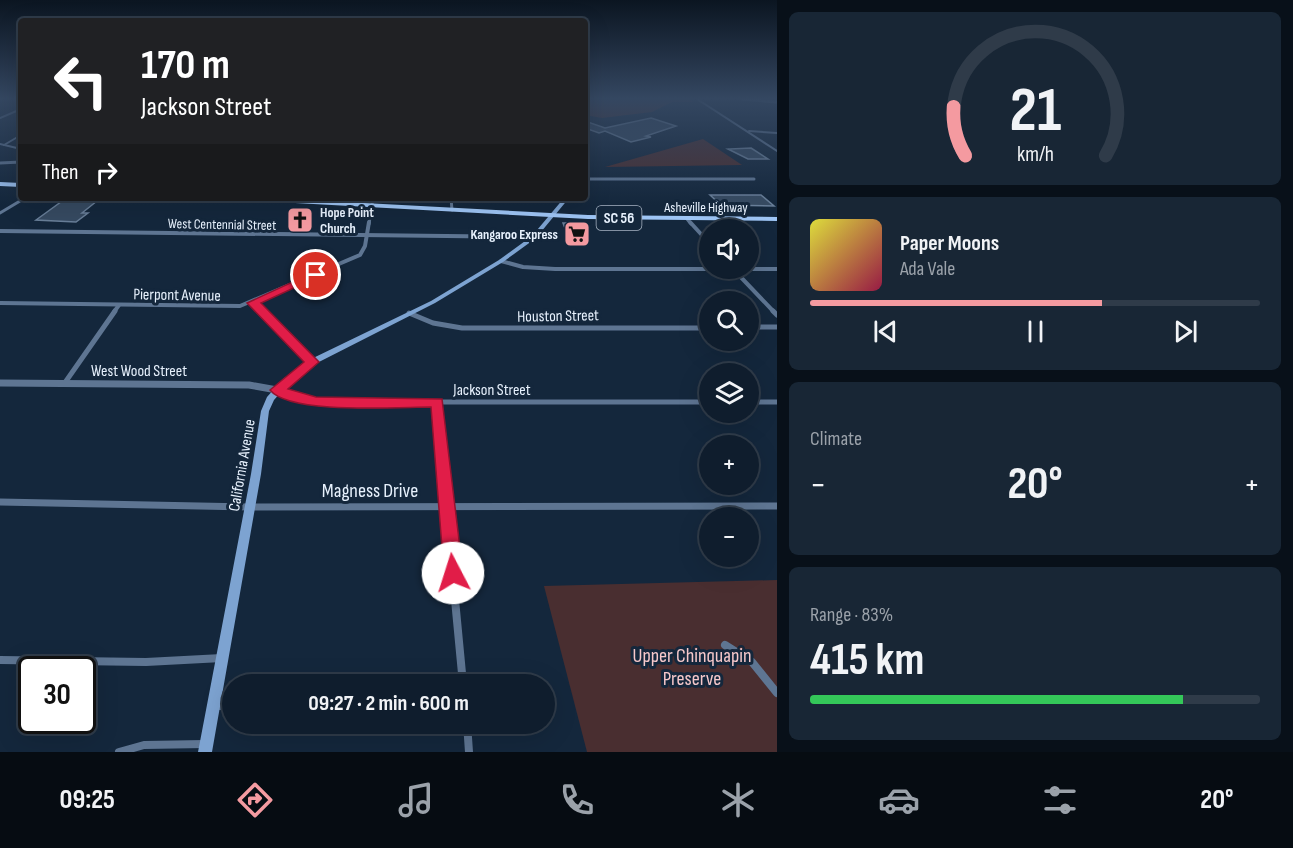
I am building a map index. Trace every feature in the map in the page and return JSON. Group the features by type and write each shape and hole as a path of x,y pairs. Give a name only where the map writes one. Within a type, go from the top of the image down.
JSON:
{"main road":[{"path":"0,183 18,185"},
{"name":"Asheville Highway","path":"289,201 552,216 777,219"},
{"name":"California Avenue","path":"206,748 265,411 278,390 312,362 410,313 501,261 534,237 564,201"}],"street":[{"path":"752,134 777,151"},
{"path":"2,145 18,137"},
{"path":"2,145 18,148"},
{"path":"0,163 18,162"},
{"path":"588,178 754,179"},
{"path":"0,213 20,201"},
{"name":"Pierpont Avenue","path":"0,303 231,307 253,303 352,260 363,252 373,201"},
{"path":"451,201 452,210"},
{"path":"687,219 699,232"},
{"name":"West Centennial Street","path":"0,231 366,237 534,237"},
{"path":"516,238 525,245"},
{"path":"501,261 523,267 555,269 699,269"},
{"path":"759,269 777,269"},
{"path":"743,279 777,315"},
{"path":"253,303 270,316 286,338 312,362"},
{"path":"64,384 119,305"},
{"name":"Houston Street","path":"410,313 433,323 462,328 699,328"},
{"path":"759,327 777,327"},
{"name":"West Wood Street","path":"0,383 249,384 278,390"},
{"name":"Jackson Street","path":"278,390 299,399 316,402 699,402"},
{"path":"437,402 462,674"},
{"path":"759,402 777,402"},
{"name":"Magness Drive","path":"0,502 249,507 777,506"},
{"path":"724,645 752,662 777,693"},
{"path":"0,660 154,662 222,658"},
{"path":"213,706 222,706"},
{"path":"468,734 469,752"},
{"path":"119,752 144,745 206,748"}],"green space":[{"path":"703,139 742,165 605,167"},
{"name":"Upper Chinquapin Preserve","path":"777,580 777,752 587,752 544,586"}],"building":[{"path":"612,134 652,134 646,136 651,137 631,142"},
{"path":"751,148 768,159 748,159 728,149"},
{"path":"710,195 761,195 774,206 721,205"},
{"path":"62,201 97,201 82,213 88,213 76,222 36,220"},
{"path":"563,223 580,223 585,237 568,236"}],"place":[{"name":"Hope Point Church","path":"300,220"},
{"name":"Kangaroo Express","path":"577,234"}],"route":[{"path":"316,275 253,303 270,316 286,338 312,362 294,374 278,390 294,398 316,402 437,402 453,573"}]}
